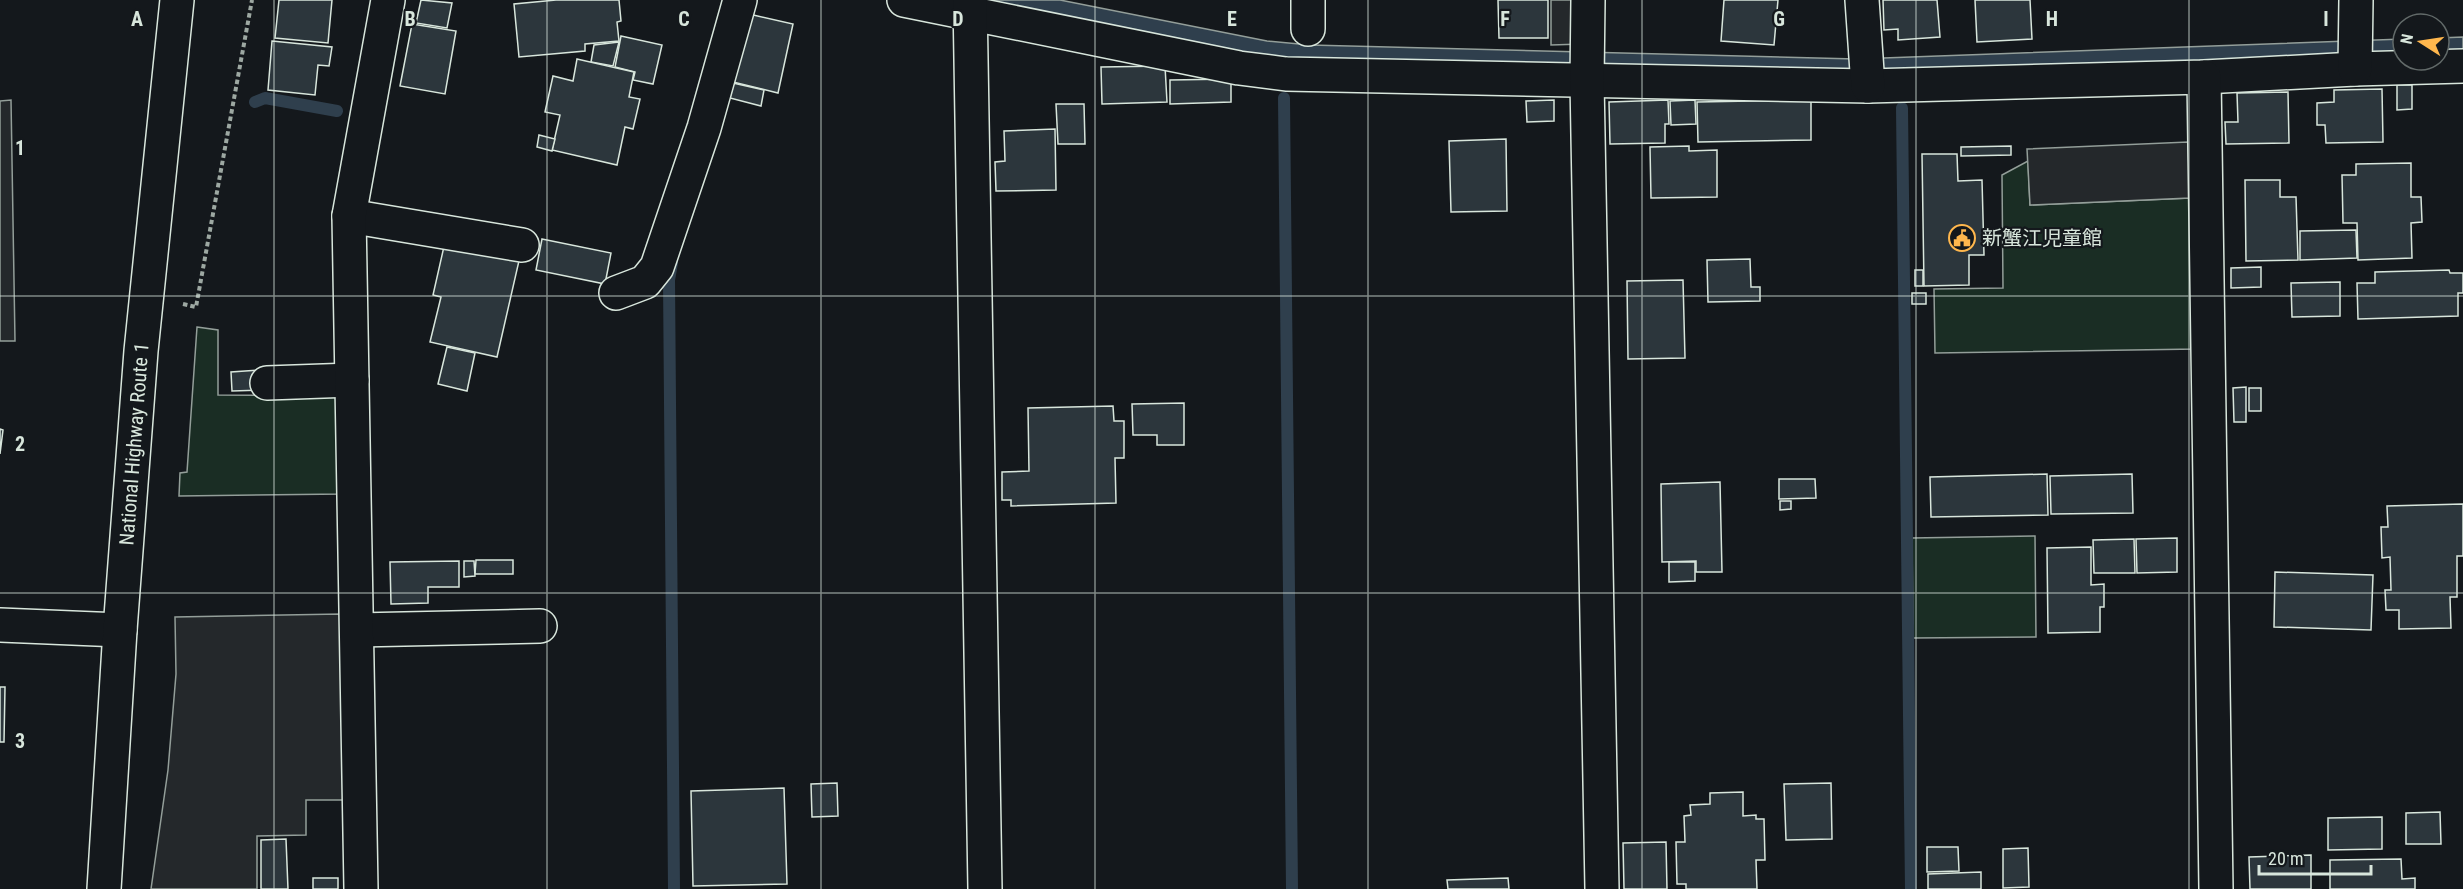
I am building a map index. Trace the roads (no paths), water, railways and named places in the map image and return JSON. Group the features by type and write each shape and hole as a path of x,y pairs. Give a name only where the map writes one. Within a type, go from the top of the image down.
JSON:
{"main road":[{"path":"361,889 349,216 388,0"},
{"path":"616,293 645,282 657,267 704,128 740,0"},
{"path":"904,0 970,5 1239,68 1286,74 1587,68 2204,77 2355,57 2463,66"},
{"path":"1588,0 1587,68 1602,889"},
{"path":"1862,0 1866,73"},
{"path":"2355,57 2356,0"},
{"path":"970,5 985,889"},
{"name":"National Highway Route 1","path":"104,889 120,630 146,294 176,14"},
{"path":"2204,77 2216,889"},
{"path":"349,216 522,245"},
{"path":"267,383 352,380"},
{"path":"0,625 120,630"},
{"path":"357,630 540,626"}],"water":[{"path":"984,0 1060,0 1267,41 1310,45 1856,59 2391,39 2391,56 1881,74 1332,62 1249,55"},
{"path":"2463,37 2463,53 2451,54 2451,38"}],"waterway":[{"path":"255,102 265,98 337,111"},
{"path":"1284,98 1292,889"},
{"path":"1902,108 1911,889"},
{"path":"672,263 669,280 674,889"}],"place":[{"name":"新蟹江児童館","path":"1962,238"}]}
